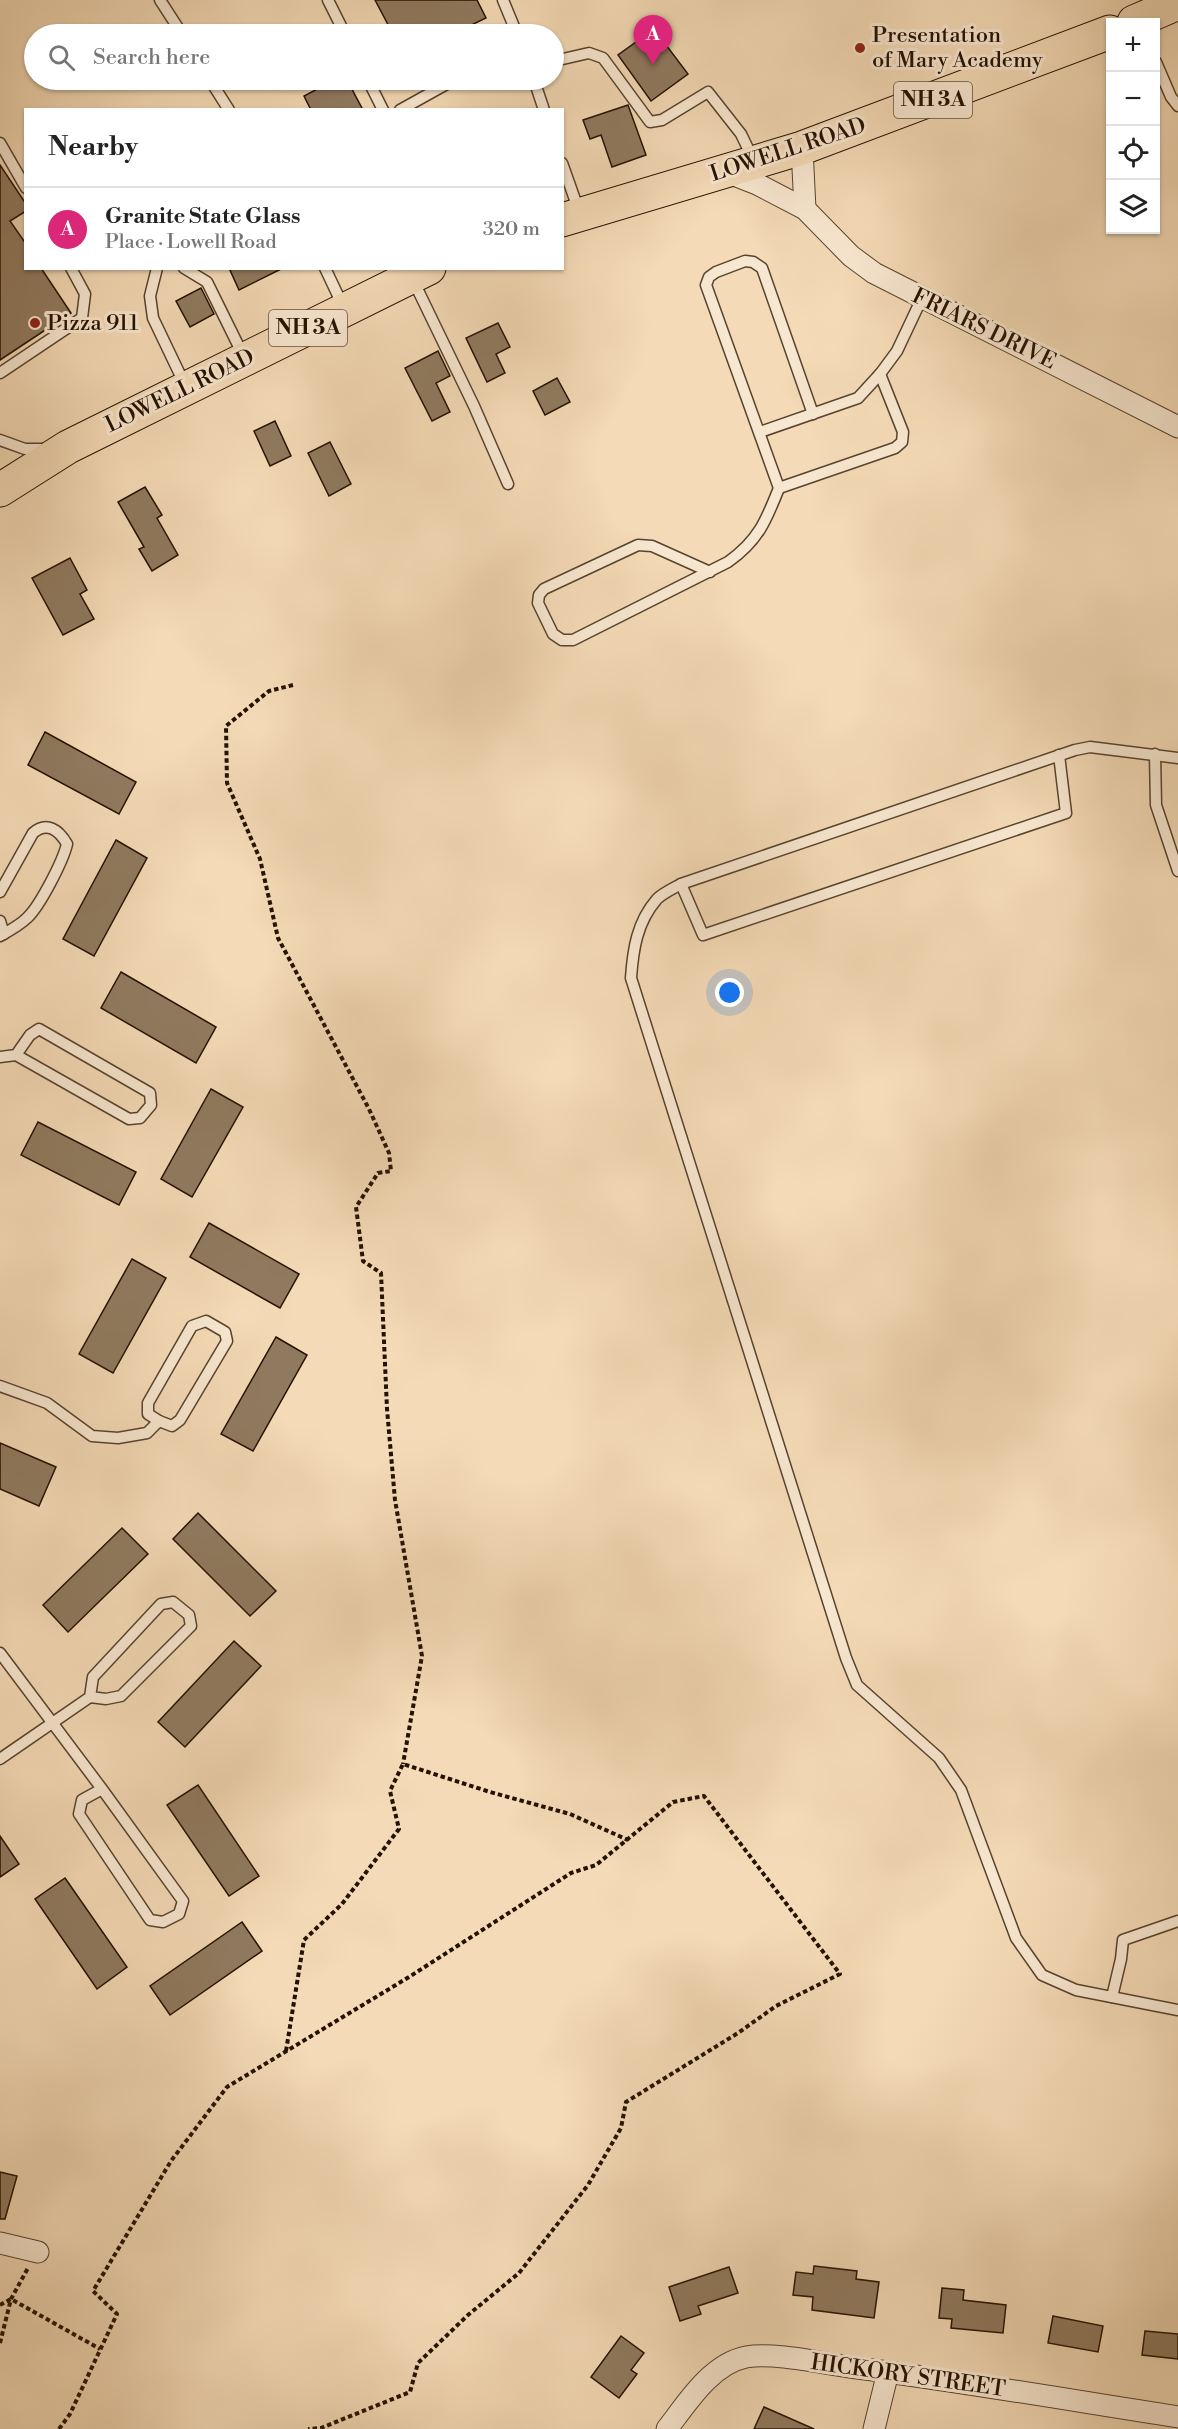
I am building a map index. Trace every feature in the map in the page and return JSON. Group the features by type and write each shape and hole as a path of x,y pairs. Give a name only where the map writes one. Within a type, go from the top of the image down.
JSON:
{"main road":[{"name":"LOWELL ROAD","path":"1144,18 1178,3"},
{"name":"LOWELL ROAD","path":"571,218 802,148 1106,33"},
{"name":"LOWELL ROAD","path":"0,490 68,447 420,273"}],"street":[{"path":"802,148 805,209"},
{"name":"FRIARS DRIVE","path":"739,166 757,184 805,209 851,256 874,273 1178,427"},
{"path":"0,2243 38,2252"},
{"name":"HICKORY STREET","path":"667,2429 708,2380 725,2365 746,2357 768,2356 888,2372 1178,2417"},
{"path":"874,2429 888,2372"}],"lane":[{"path":"159,0 175,24"},
{"path":"328,0 340,24"},
{"path":"503,0 513,24"},
{"path":"564,58 589,53 603,58 650,122 662,120 708,92 741,134 739,166"},
{"path":"1160,72 1171,97 1178,106"},
{"path":"216,90 228,108"},
{"path":"373,90 382,108"},
{"path":"404,108 436,90"},
{"path":"537,90 543,108"},
{"path":"0,143 24,185"},
{"path":"564,175 571,218"},
{"path":"710,572 652,546 638,545 544,589 539,595 538,603 553,634 562,640 573,640 710,572 736,557 756,539 780,488 706,285 709,277 716,272 745,261 753,262 762,268 813,414"},
{"path":"0,373 82,318 85,294 72,270"},
{"path":"157,270 150,296 153,318 186,388"},
{"path":"187,270 207,282 245,360"},
{"path":"326,270 345,309"},
{"path":"420,273 508,484"},
{"path":"760,432 858,398 897,351 921,298"},
{"path":"780,488 895,448 902,442 903,432 880,374"},
{"path":"0,440 25,449 68,447"},
{"path":"1178,758 1090,747 1059,755 681,884 658,898 640,926 633,950 631,978 846,1658 857,1686 939,1758 961,1790 1016,1938 1042,1975 1076,1990 1178,2010"},
{"path":"1155,754 1156,805 1178,871"},
{"path":"681,884 703,935 1066,813 1059,755"},
{"path":"0,892 33,833 40,828 50,827 60,832 66,844 64,855 33,912 26,920 2,935 0,921"},
{"path":"0,1057 16,1055 129,1119 140,1118 151,1105 150,1093 39,1029 30,1035 16,1055"},
{"path":"206,1321 225,1332 227,1341 180,1420 172,1426 159,1421 148,1414 148,1403 192,1326 206,1321"},
{"path":"0,1386 47,1403 92,1436 118,1438 147,1433 159,1421"},
{"path":"0,1759 90,1697 106,1699 121,1696 191,1626 189,1615 173,1602 161,1604 93,1677 90,1697"},
{"path":"0,1653 102,1789 183,1901 179,1914 163,1922 150,1920 79,1814 82,1800 102,1789"},
{"path":"1112,1997 1123,1941 1178,1922"}],"path":[{"path":"286,2051 304,1940 342,1904 399,1829 390,1791 403,1764 422,1656 395,1500 387,1409 381,1273 363,1261 356,1207 378,1173 391,1171 389,1153 369,1109 278,939 261,859 226,783 226,726 269,691 293,686"},
{"path":"403,1764 490,1792 570,1814 628,1840"},
{"path":"59,2429 69,2414 117,2314 93,2291 171,2161 227,2086 409,1977 571,1873 596,1865 673,1802 704,1796 840,1974 776,2006 738,2033 626,2102 621,2128 588,2185 519,2273 468,2315 417,2363 411,2392 321,2428 308,2429"},
{"path":"0,2343 11,2299 38,2252"},
{"path":"11,2299 100,2349"},
{"path":"0,2305 11,2299"}],"building":[{"path":"375,0 477,0 486,18 474,24 388,24"},
{"path":"654,29 688,74 651,101 618,55"},
{"path":"315,90 352,90 362,108 310,108 304,96"},
{"path":"628,105 646,155 612,167 601,135 590,139 583,120"},
{"path":"0,165 24,201 24,212 10,221 24,241 24,270 42,270 71,313 0,360"},
{"path":"230,270 279,270 239,290"},
{"path":"201,288 214,314 190,327 176,301"},
{"path":"498,323 510,347 496,354 505,373 487,382 466,338"},
{"path":"438,351 450,376 436,383 450,412 432,421 405,368"},
{"path":"557,378 570,402 545,415 533,391"},
{"path":"275,421 291,456 270,466 254,431"},
{"path":"330,442 351,484 329,496 308,453"},
{"path":"145,487 162,515 157,518 178,555 152,571 139,549 144,547 118,502"},
{"path":"70,558 87,590 80,594 94,619 63,635 32,578"},
{"path":"45,732 136,782 119,814 28,765"},
{"path":"116,840 147,858 94,956 63,939"},
{"path":"121,972 216,1027 196,1063 101,1008"},
{"path":"211,1089 243,1107 192,1197 161,1179"},
{"path":"38,1122 136,1172 119,1205 21,1155"},
{"path":"209,1223 299,1274 280,1308 190,1257"},
{"path":"132,1259 166,1278 113,1373 79,1354"},
{"path":"276,1337 307,1355 253,1451 221,1434"},
{"path":"0,1443 56,1467 39,1506 0,1489"},
{"path":"198,1513 276,1591 250,1616 173,1539"},
{"path":"122,1528 148,1554 68,1632 43,1605"},
{"path":"234,1641 261,1666 185,1747 158,1722"},
{"path":"198,1785 259,1876 229,1896 167,1805"},
{"path":"0,1836 19,1864 0,1877"},
{"path":"65,1878 127,1967 97,1989 35,1899"},
{"path":"242,1922 262,1951 170,2015 150,1986"},
{"path":"0,2172 17,2176 5,2219 0,2219"},
{"path":"814,2266 857,2271 856,2279 879,2282 874,2318 812,2310 813,2297 793,2295 796,2272 813,2274"},
{"path":"729,2267 738,2293 698,2306 701,2314 680,2321 669,2287"},
{"path":"942,2288 964,2290 963,2300 1006,2305 1003,2333 951,2328 952,2319 939,2318"},
{"path":"1053,2316 1103,2326 1098,2352 1048,2343"},
{"path":"1145,2331 1178,2334 1178,2359 1142,2355"},
{"path":"621,2336 644,2353 631,2370 637,2374 619,2398 591,2377"},
{"path":"764,2407 814,2429 754,2429"}],"place":[{"name":"Presentation of Mary Academy","path":"860,48"},
{"name":"Granite State Glass","path":"653,65"},
{"name":"Pizza 911","path":"35,323"}]}
